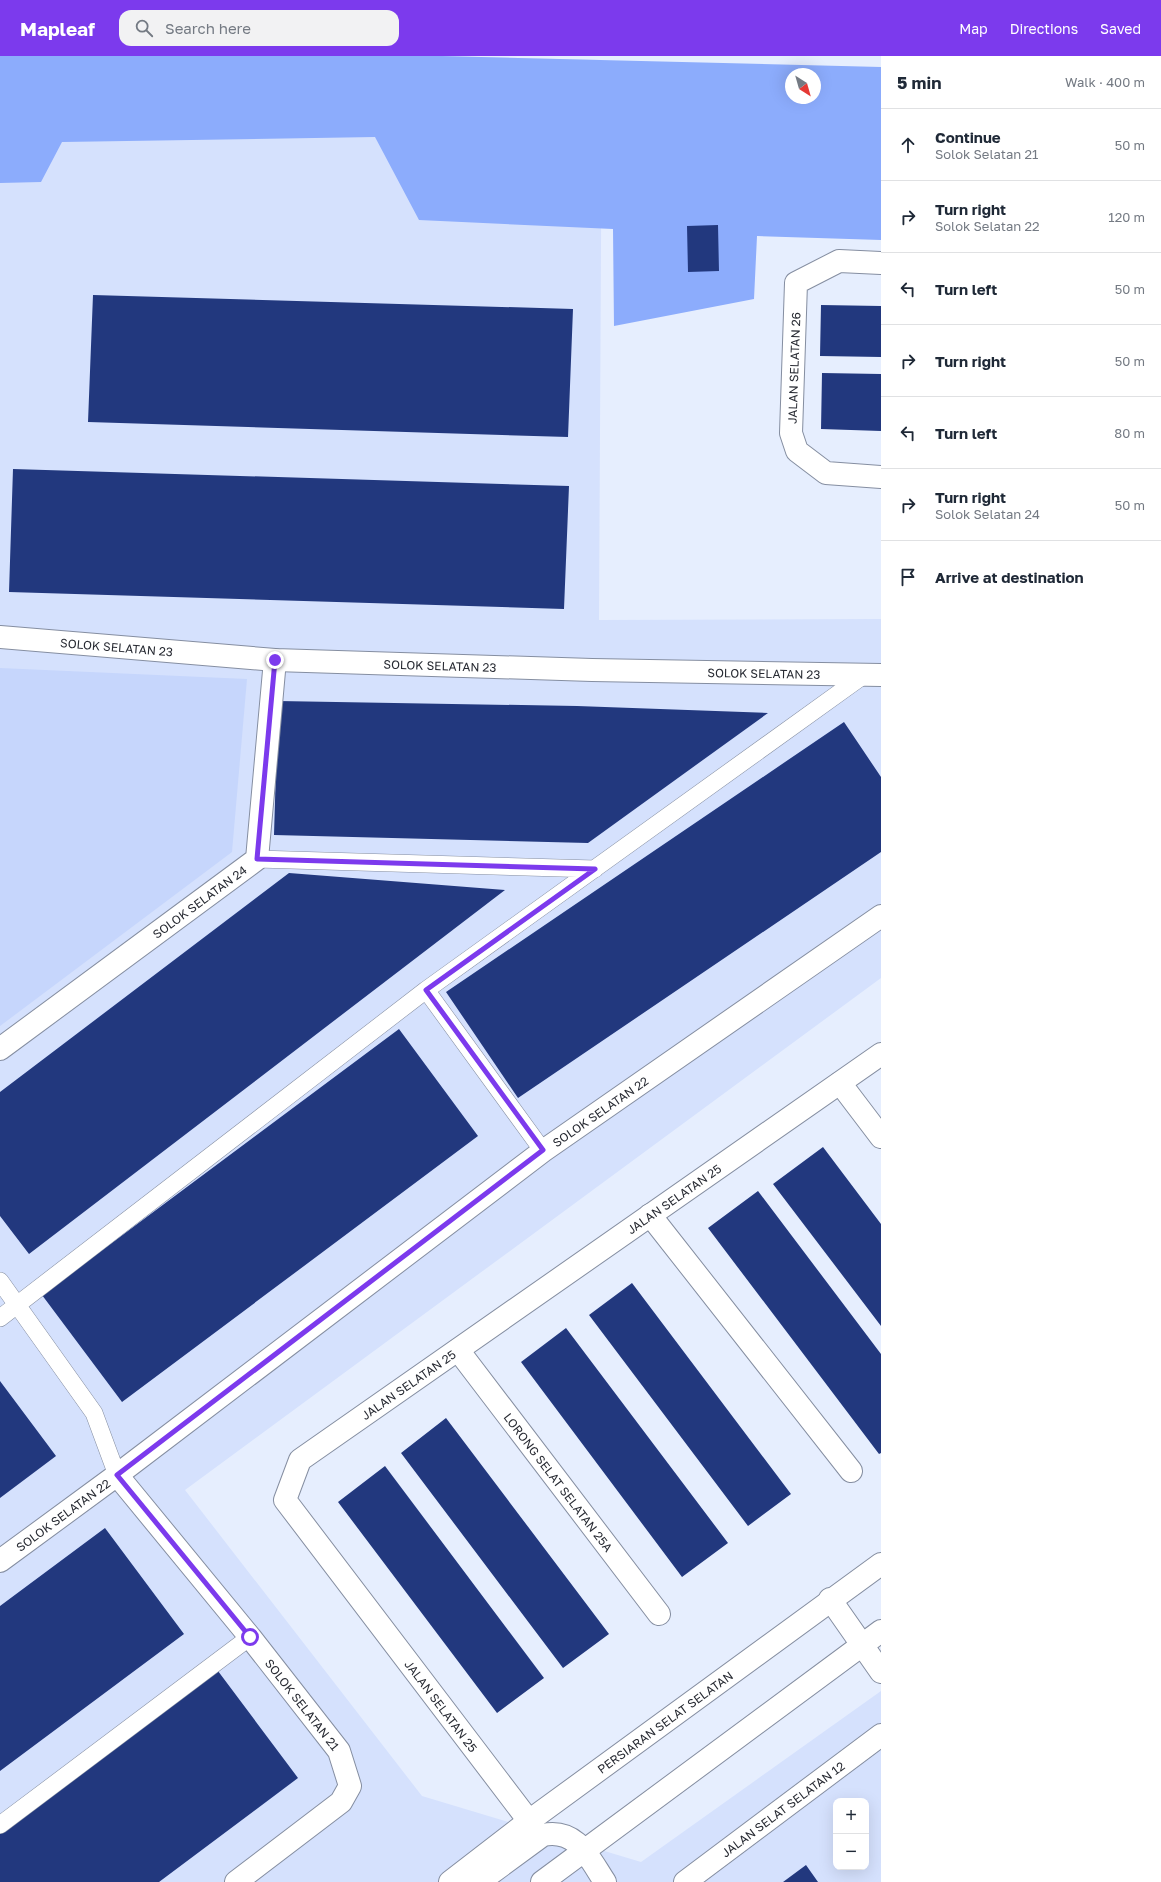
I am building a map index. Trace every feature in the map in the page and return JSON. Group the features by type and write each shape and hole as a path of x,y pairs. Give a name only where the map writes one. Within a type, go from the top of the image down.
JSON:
{"street":[{"name":"JALAN SELATAN 26","path":"881,262 839,261 796,283 791,433 798,451 826,473 881,477"},
{"name":"SOLOK SELATAN 23","path":"0,637 275,660 592,670 872,675"},
{"name":"SOLOK SELATAN 24","path":"0,1049 257,859 275,660"},
{"name":"SOLOK SELATAN 22","path":"0,1561 117,1475 543,1150 881,916"},
{"name":"JALAN SELATAN 25","path":"529,1821 285,1500 300,1460 881,1054"},
{"path":"840,1083 881,1137"},
{"path":"650,1215 851,1471"},
{"name":"LORONG SELAT SELATAN 25A","path":"458,1350 659,1614"},
{"name":"SOLOK SELATAN 21","path":"117,1475 250,1637 339,1751 350,1786 341,1802 236,1882"},
{"name":"PERSIARAN SELAT SELATAN","path":"450,1882 529,1821 881,1564"},
{"path":"830,1600 881,1672"},
{"path":"542,1882 881,1631"},
{"name":"JALAN SELAT SELATAN 12","path":"684,1882 881,1735"},
{"path":"479,1882 543,1835 554,1833 566,1835 584,1850 605,1882"}],"lane":[{"path":"0,1318 426,990 595,869 872,675"},
{"path":"257,859 595,869"},
{"path":"426,990 543,1150"},
{"path":"0,1281 94,1413 117,1475"},
{"path":"0,1825 250,1637"}],"shaded area":[{"path":"0,56 442,56 602,60 599,620 881,619 881,978 185,1490 422,1796 641,1862 881,1691 881,1882 0,1882"},
{"path":"0,56 442,56 881,67 881,240 757,236 754,299 614,326 613,229 419,220 375,137 62,142 41,182 0,183"},
{"path":"0,668 247,679 232,852 0,1026"}],"building":[{"path":"718,225 719,271 688,272 687,226"},
{"path":"93,295 573,309 568,437 88,422"},
{"path":"821,305 881,306 881,357 820,356"},
{"path":"822,373 881,374 881,431 821,429"},
{"path":"13,469 569,486 564,609 9,592"},
{"path":"278,701 577,706 768,713 588,843 274,835"},
{"path":"844,722 881,777 881,852 518,1098 446,992"},
{"path":"289,873 505,890 29,1254 0,1216 0,1092"},
{"path":"399,1029 478,1136 122,1402 42,1295"},
{"path":"823,1147 881,1224 881,1326 773,1184"},
{"path":"758,1191 881,1354 881,1453 879,1454 708,1228"},
{"path":"632,1283 791,1494 748,1526 589,1315"},
{"path":"566,1328 728,1543 682,1577 521,1362"},
{"path":"0,1381 56,1456 0,1498"},
{"path":"446,1418 609,1634 563,1668 401,1453"},
{"path":"385,1466 544,1678 497,1713 338,1502"},
{"path":"105,1528 184,1634 0,1771 0,1606"},
{"path":"218,1671 298,1778 159,1882 0,1882 0,1834"},
{"path":"806,1865 818,1882 783,1882"}],"route":[{"path":"250,1637 117,1475 543,1150 426,990 595,869 257,859 275,660"}]}
